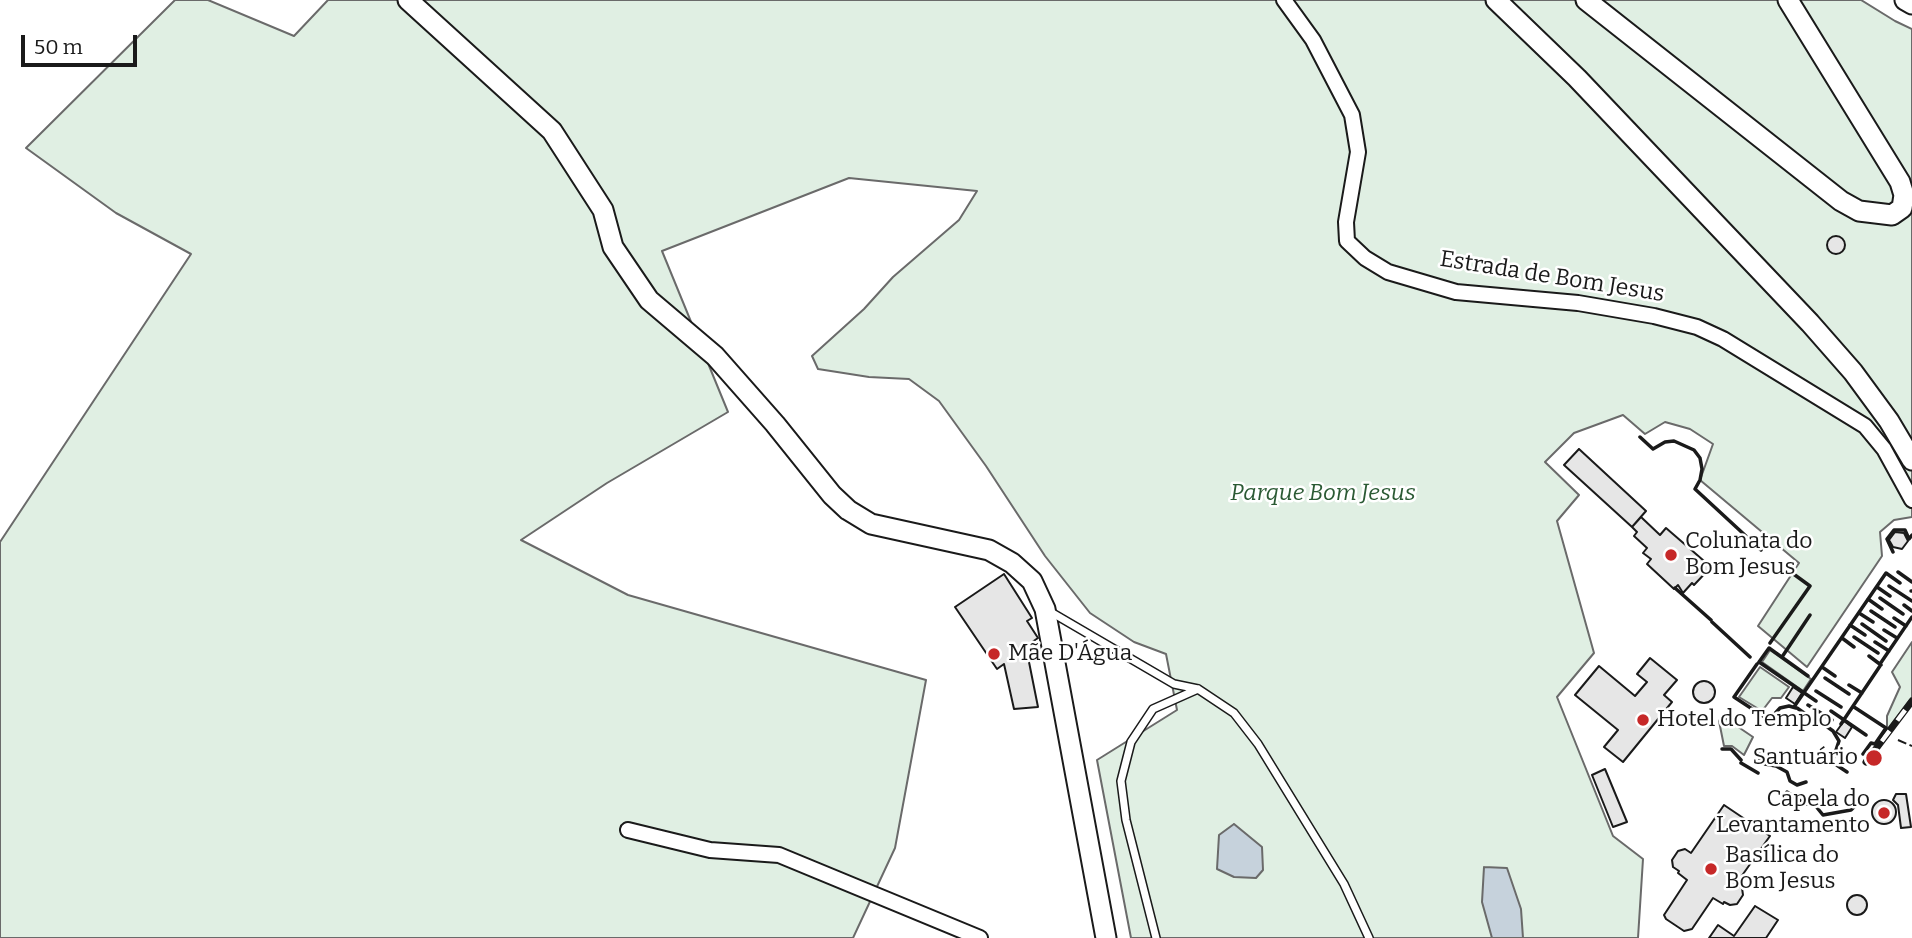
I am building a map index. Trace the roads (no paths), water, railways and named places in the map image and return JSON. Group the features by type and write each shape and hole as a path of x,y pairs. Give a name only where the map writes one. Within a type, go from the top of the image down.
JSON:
{"main road":[{"path":"408,0 552,131 603,209 613,247 649,300 715,356 775,424 832,495 848,510 871,524 989,550 1025,573 1037,590 1045,609 1106,938"},
{"path":"1496,0 1577,78 1810,323 1853,372 1889,421 1912,460"},
{"path":"1586,0 1841,201 1859,211 1892,215 1902,208 1904,195 1900,182 1788,0"},
{"path":"1905,0 1912,4"}],"street":[{"name":"Estrada de Bom Jesus","path":"1284,0 1313,40 1352,115 1358,152 1346,222 1347,241 1365,258 1388,272 1456,292 1578,303 1654,316 1697,327 1723,339 1865,426 1884,449 1912,500"},
{"path":"628,830 710,850 779,855 980,938"}],"lane":[{"path":"1045,609 1174,684 1198,689 1234,713 1258,744 1344,884 1368,938"},
{"path":"1156,938 1126,820 1121,781 1130,742 1153,709 1198,689"}],"railway":[{"path":"1866,762 1912,701"}],"place":[{"name":"Colunata do Bom Jesus","path":"1671,555"},
{"name":"Mãe D'Água","path":"994,654"},
{"name":"Hotel do Templo","path":"1643,720"},
{"name":"Santuário","path":"1874,758"},
{"name":"Capela do Levantamento","path":"1884,813"},
{"name":"Basílica do Bom Jesus","path":"1711,869"}],"park label":[{"name":"Parque Bom Jesus","path":"1323,494"}]}
